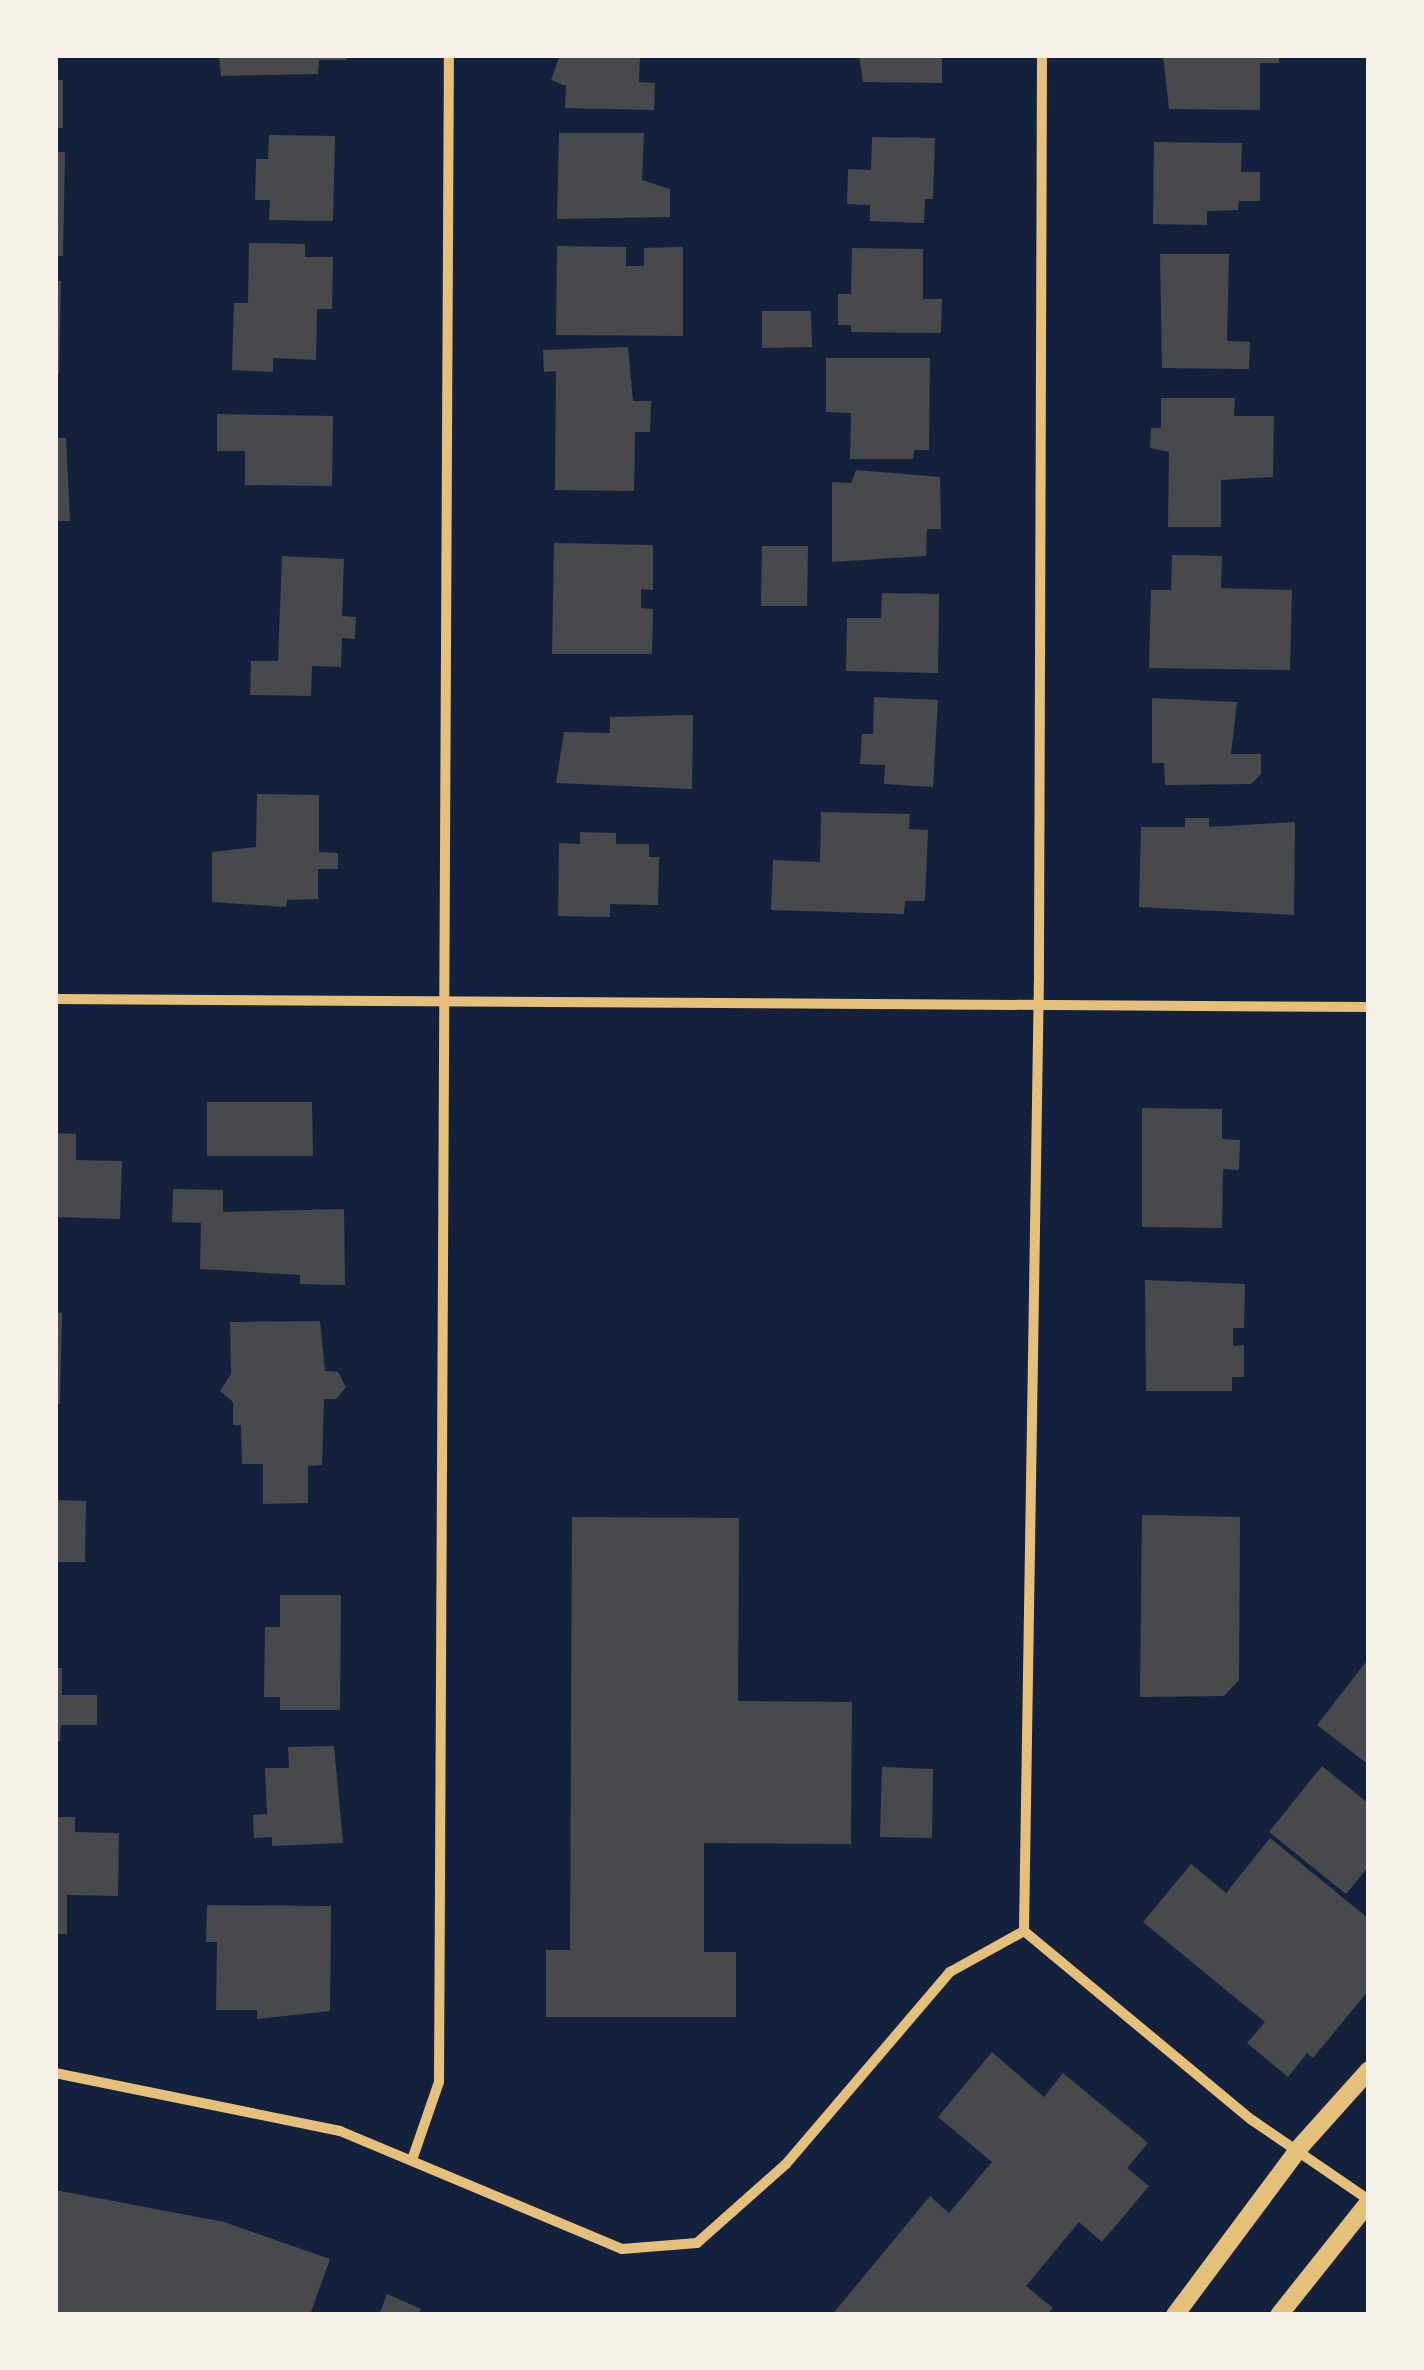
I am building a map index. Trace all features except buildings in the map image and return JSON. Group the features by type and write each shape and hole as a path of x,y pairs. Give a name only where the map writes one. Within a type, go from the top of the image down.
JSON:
{"street":[{"path":"413,2156 439,2082 441,1002 449,55"},
{"path":"1024,1931 1038,1005 1042,55"},
{"path":"55,999 1369,1007"},
{"path":"55,2073 340,2131 413,2156 622,2248 697,2243 786,2164 950,1972 1024,1931"},
{"path":"1024,1931 1252,2120 1300,2147 1369,2201 1278,2315"},
{"path":"1175,2315 1300,2147 1369,2070"}]}
